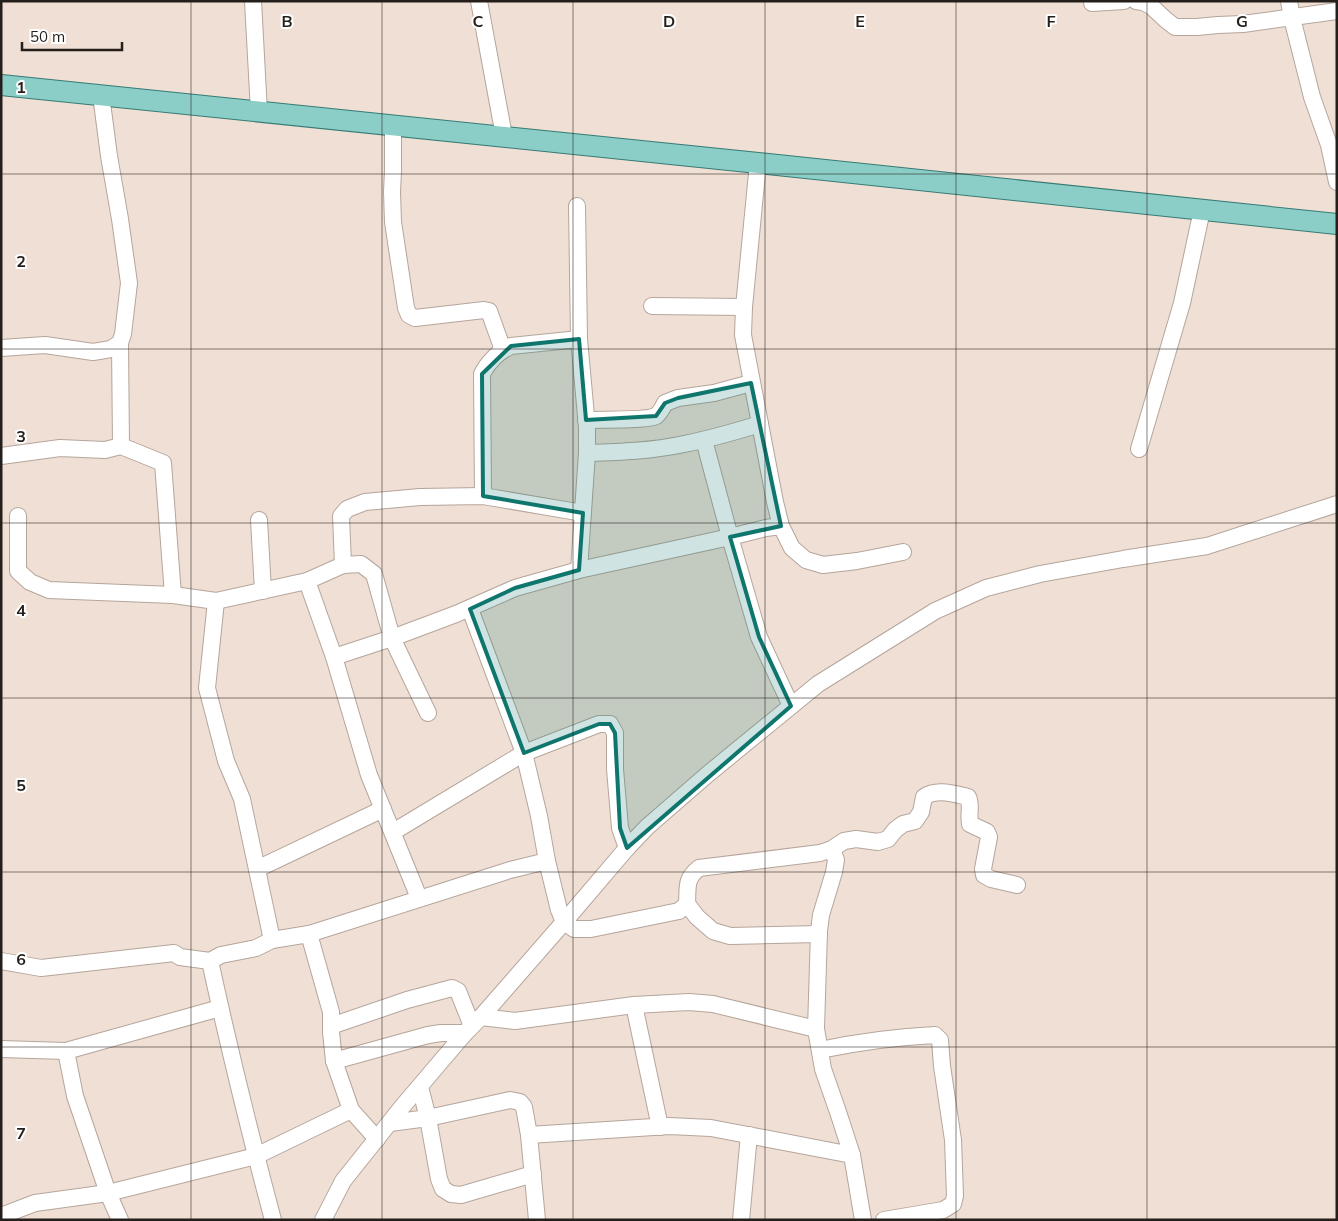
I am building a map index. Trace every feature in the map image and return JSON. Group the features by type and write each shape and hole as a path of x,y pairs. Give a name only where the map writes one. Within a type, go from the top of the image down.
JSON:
{"main road":[{"path":"1,85 1337,224"}],"street":[{"path":"253,1 259,112"},
{"path":"479,1 504,136"},
{"path":"1092,3 1124,1"},
{"path":"1289,1 1312,97 1329,145 1337,182"},
{"path":"1144,2 1175,27 1198,28 1243,24 1337,11"},
{"path":"101,96 129,283 123,334 120,343 121,446"},
{"path":"393,125 393,222 406,308 409,315 416,318 489,311 503,350"},
{"path":"758,163 743,335 751,383 781,526 792,548 806,560 823,565 857,561 903,552"},
{"path":"577,206 577,301 586,420 584,513 580,570"},
{"path":"1138,449 1182,303 1202,210"},
{"path":"652,306 744,307"},
{"path":"483,496 482,374 485,367 503,350 511,346 579,339"},
{"path":"1,348 45,345 93,352 111,349 120,343"},
{"path":"586,420 656,416 665,403 678,398 714,393 751,383"},
{"path":"586,453 644,450 682,445 760,424"},
{"path":"704,440 759,637 792,706"},
{"path":"1,456 60,448 105,450 121,446 163,463 173,595"},
{"path":"343,565 341,516 347,508 364,502 420,496 483,496 584,513"},
{"path":"323,1220 343,1181 390,1123 472,1025 646,827 818,684 935,612 986,588 1050,572 1207,546 1337,504"},
{"path":"18,516 18,571 30,582 50,590 173,595 216,601 307,581 343,565 361,564 374,574 392,638 428,713"},
{"path":"259,520 263,591"},
{"path":"334,657 470,609 515,588 580,570 781,526"},
{"path":"307,581 334,657 370,775 419,898"},
{"path":"216,601 207,688 226,761 242,799 272,940"},
{"path":"470,609 524,753 558,910 564,922 574,929 591,929 679,912 687,904"},
{"path":"392,832 524,753 599,724 610,724 615,733 620,828 627,848"},
{"path":"819,934 730,936 713,931 697,918 687,904 688,879 699,868 820,852 832,849 844,841 856,839 878,842 888,839 903,824 915,821 921,812 924,797 930,793 946,792 968,797 971,803 970,824 987,832 989,837 983,869 984,875 1017,885"},
{"path":"257,869 383,809"},
{"path":"832,849 836,860 821,915 819,934 816,1030 822,1069 852,1155 863,1220"},
{"path":"1,961 41,968 174,953 180,957 210,961 221,955 256,948 272,940 309,934 510,870 547,861"},
{"path":"309,934 331,1012 334,1061 351,1110 377,1139"},
{"path":"210,961 273,1220"},
{"path":"331,1026 408,1000 452,988 458,991 472,1025"},
{"path":"334,1061 472,1025 634,1005 689,1002 713,1004 816,1030"},
{"path":"634,1005 660,1127"},
{"path":"1,1049 66,1050 220,1008"},
{"path":"820,1050 851,1044 922,1036 935,1035 940,1040 953,1140 956,1196 953,1204 944,1210 884,1220"},
{"path":"66,1050 75,1096 108,1192 120,1220"},
{"path":"420,1087 428,1118 439,1179 443,1189 451,1194 461,1195 533,1174"},
{"path":"390,1123 428,1118 510,1100 520,1102 524,1107 529,1135 537,1220"},
{"path":"2,1218 35,1204 108,1192 256,1156 351,1110"},
{"path":"529,1135 689,1126 711,1128 852,1155"},
{"path":"741,1220 749,1135"}],"highlighted area":[{"path":"579,339 586,420 656,416 665,403 678,398 751,383 781,526 730,537 759,637 791,706 627,848 620,828 615,733 610,724 599,724 524,753 470,609 515,588 579,570 583,513 483,496 482,374 511,346"}]}
